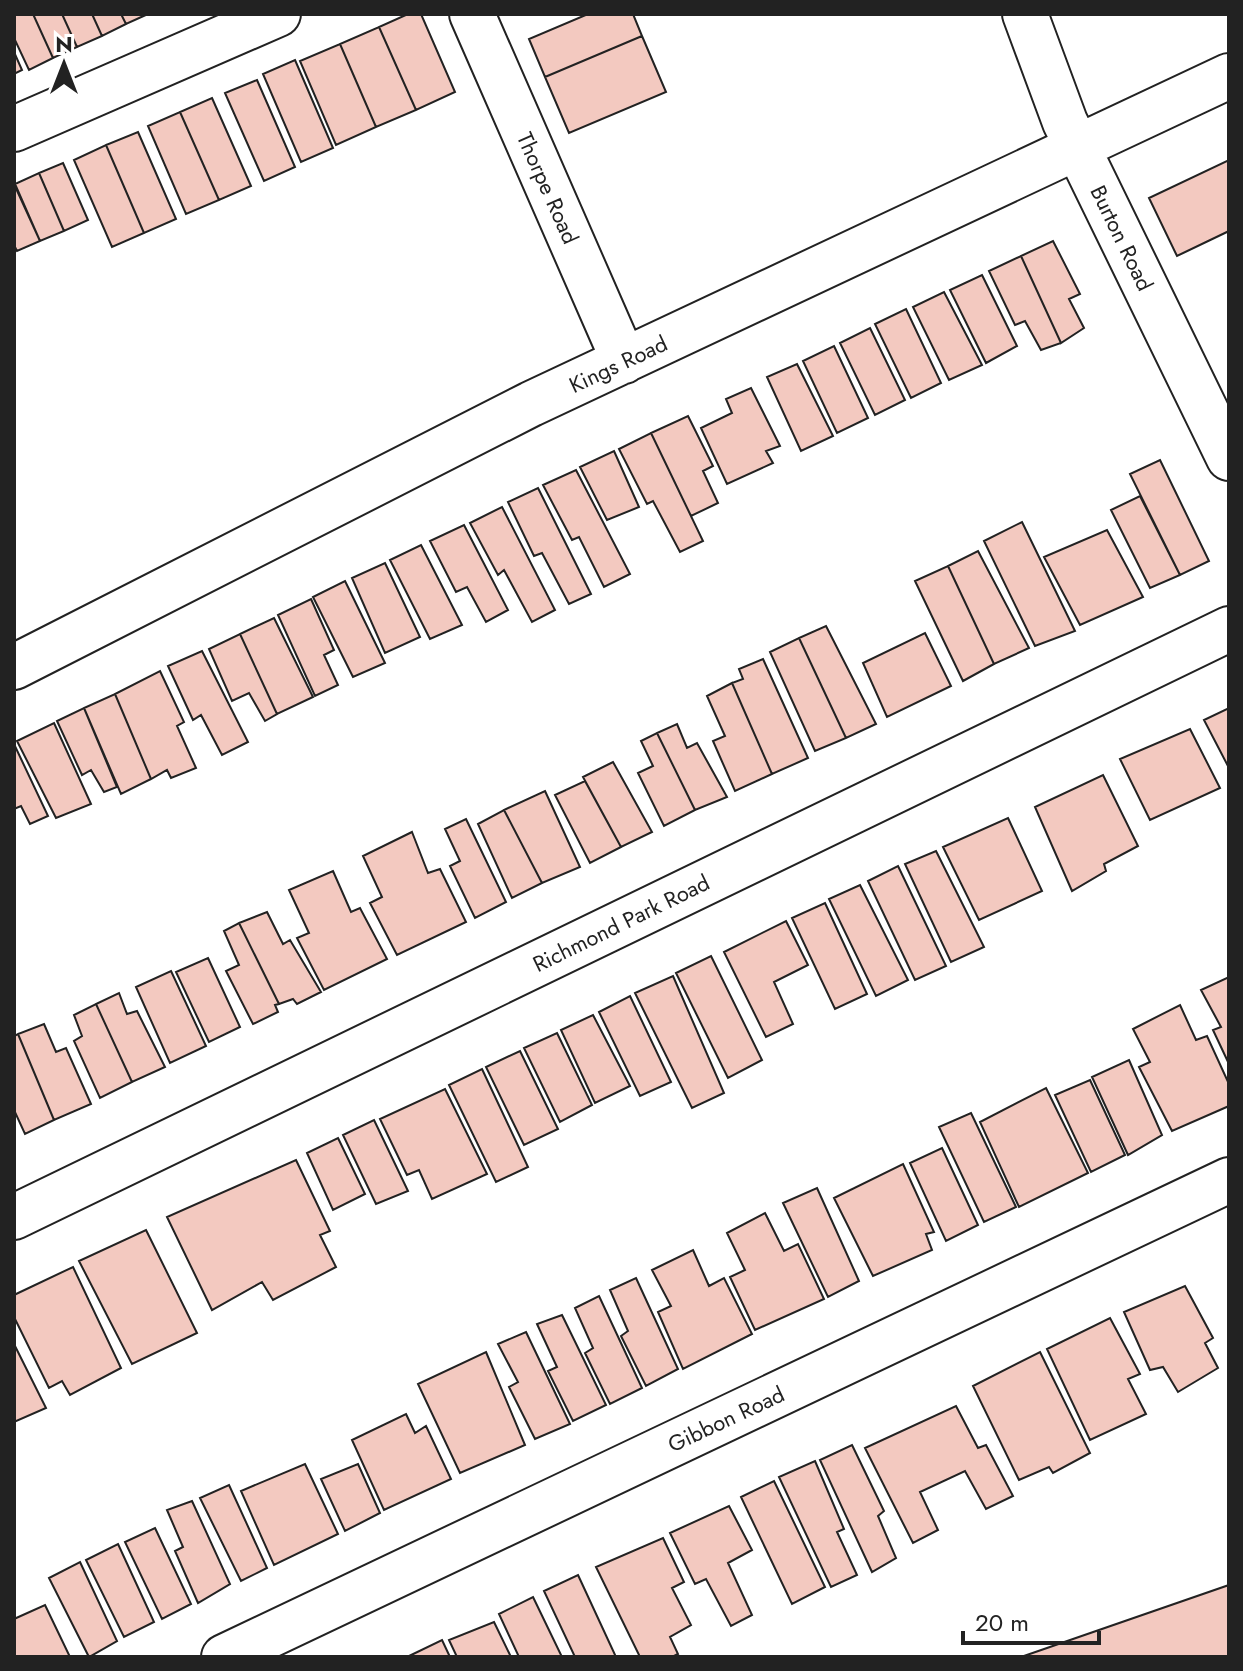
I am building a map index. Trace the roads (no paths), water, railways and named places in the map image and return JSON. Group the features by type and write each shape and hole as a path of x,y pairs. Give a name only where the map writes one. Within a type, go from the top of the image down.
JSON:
{"street":[{"path":"14,129 278,14"},
{"name":"Thorpe Road","path":"472,14 624,361"},
{"name":"Burton Road","path":"1025,14 1065,122 1229,458"},
{"name":"Kings Road","path":"14,667 531,404 1229,76"},
{"name":"Richmond Park Road","path":"14,1217 1229,629"},
{"name":"Gibbon Road","path":"224,1657 1229,1180"}]}
